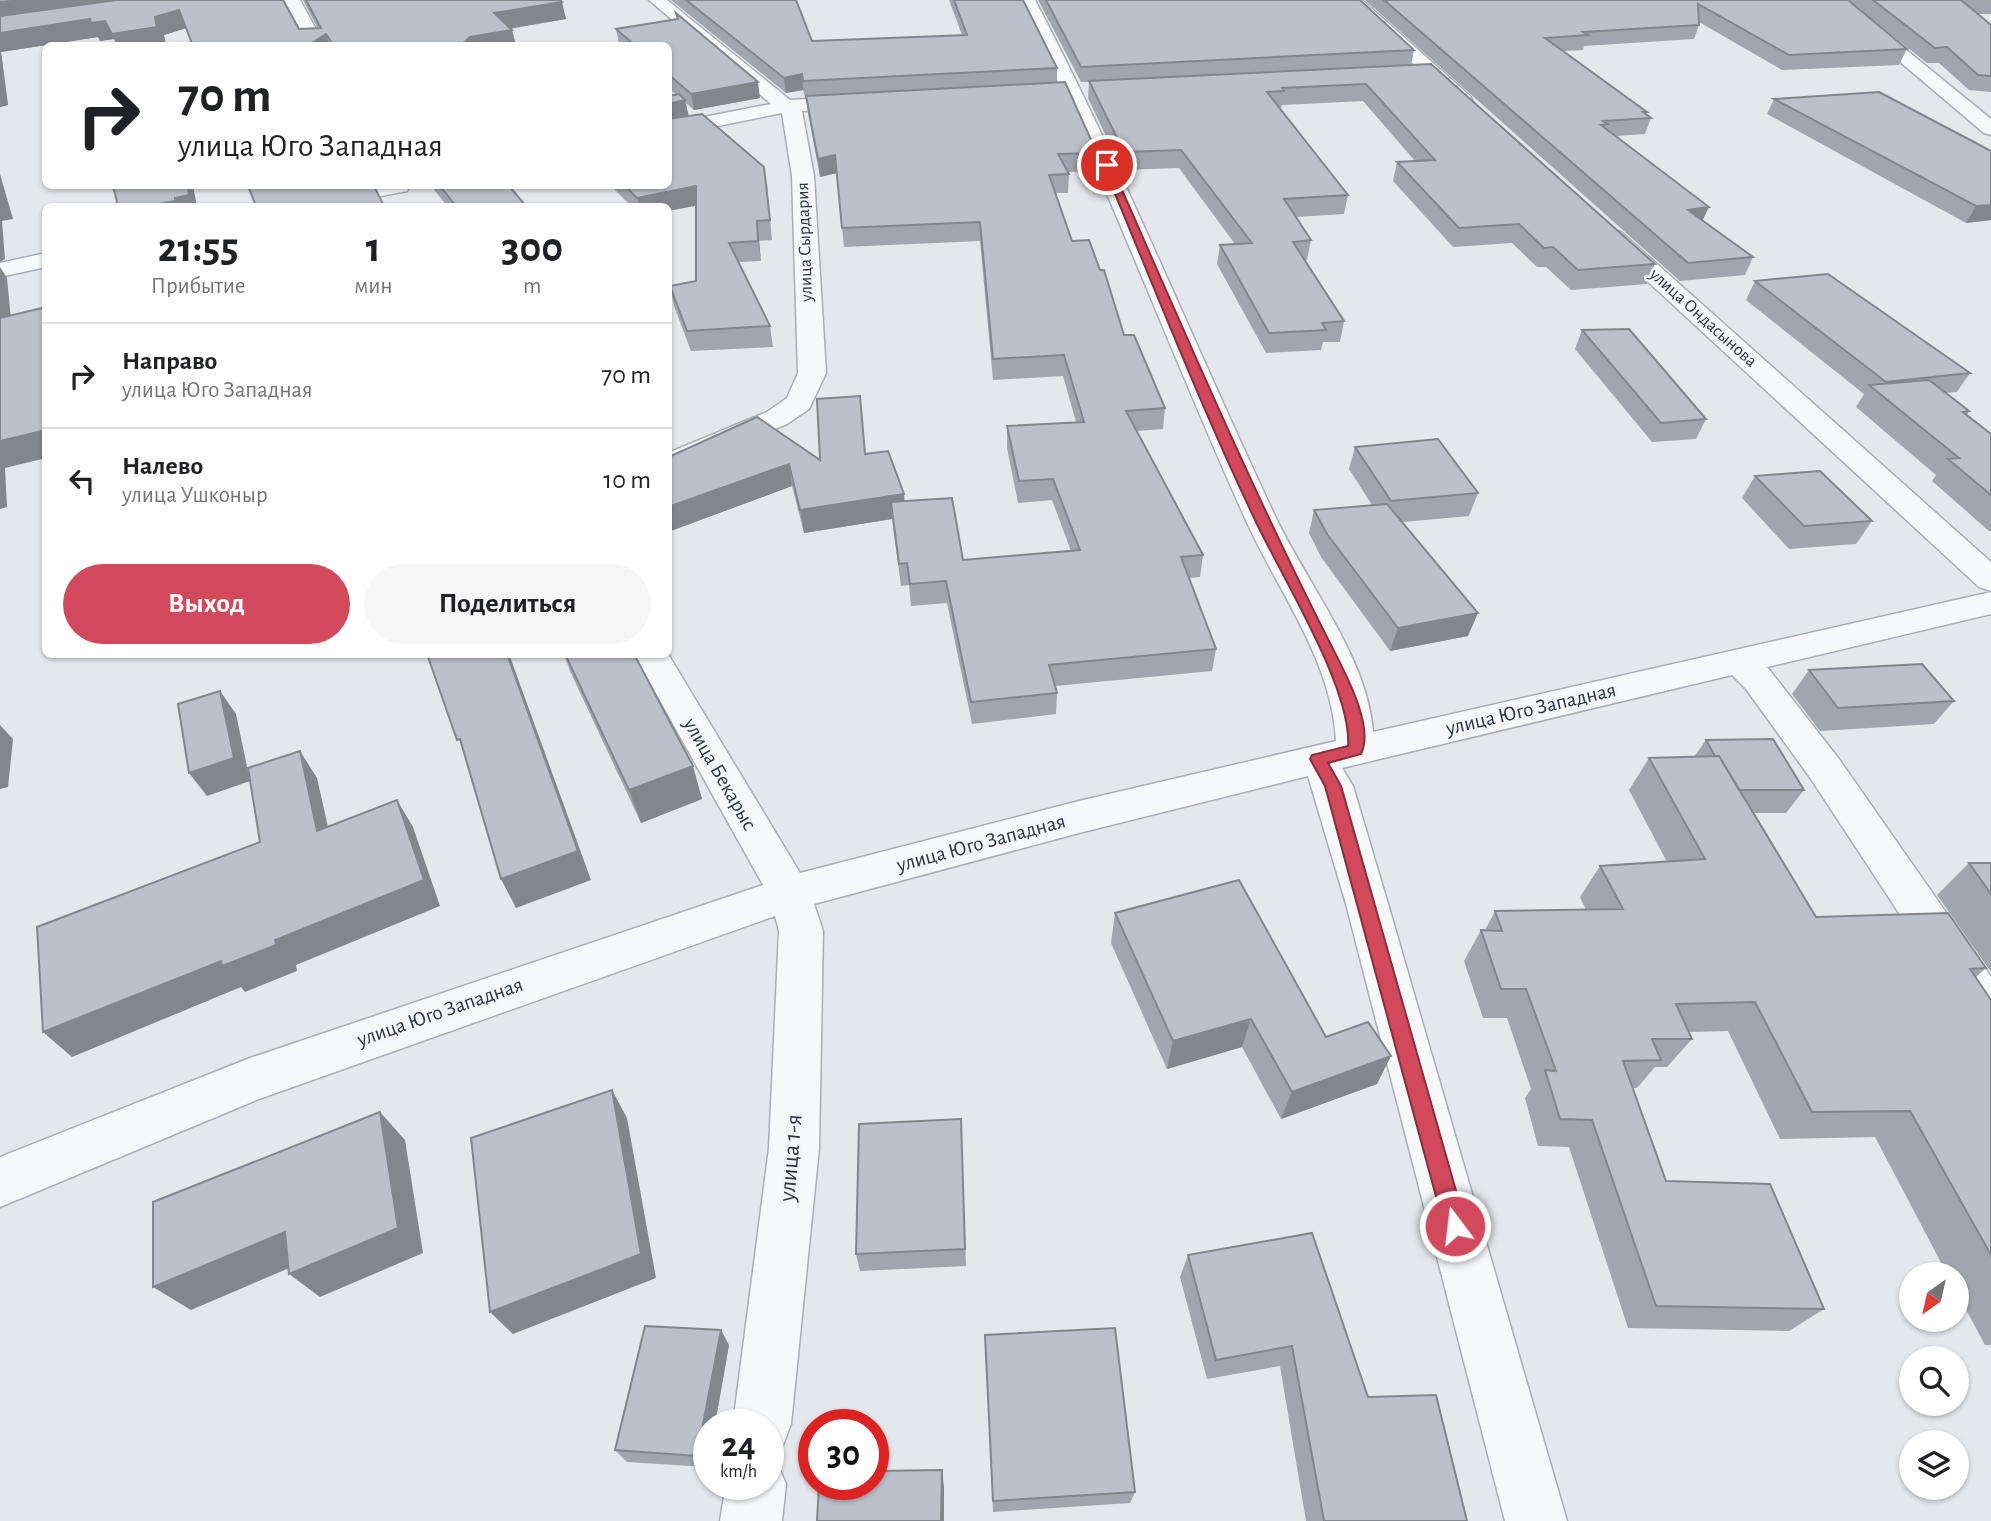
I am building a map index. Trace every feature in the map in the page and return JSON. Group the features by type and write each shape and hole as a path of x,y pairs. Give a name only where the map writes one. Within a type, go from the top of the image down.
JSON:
{"street":[{"path":"292,0 315,42"},
{"path":"657,0 789,106"},
{"path":"1027,0 1081,89 1261,521 1341,681 1357,728 1337,755 1333,786 1536,1521"},
{"path":"1353,0 1484,119"},
{"path":"1835,0 1991,129"},
{"path":"1405,74 1433,72"},
{"path":"1047,91 1081,89"},
{"path":"672,129 789,106 884,100"},
{"name":"улица Сырдария","path":"672,462 777,418 799,403 807,389 812,373 803,176 794,113 789,106"},
{"path":"314,203 382,189"},
{"name":"улица Ондасынова","path":"1598,223 1991,580"},
{"path":"0,270 42,261"},
{"name":"улица Юго Западная","path":"0,1182 250,1080 790,893 1079,817 1737,660 1991,603"},
{"name":"улица Бекарыс","path":"653,658 790,893"},
{"path":"1737,660 1759,680 1825,769 1991,1015"},
{"name":"улица 1-я","path":"764,1409 794,1148 801,931 790,893"},
{"path":"751,1521 753,1500"}],"building":[{"path":"116,0 283,0 299,29 321,28 306,0 562,2 494,13 512,30 470,37 464,42 331,42 326,34 313,42 191,42 179,10 155,17 157,27 112,34 105,21 91,23 90,19 0,33 0,16"},
{"path":"686,0 796,0 812,41 967,35 954,0 1023,0 1057,68 803,81 802,74 784,78"},
{"path":"1046,0 1360,0 1414,50 1081,67"},
{"path":"1384,0 1848,0 1907,49 1789,55 1698,4 1699,25 1583,32 1588,35 1545,38 1647,112 1643,112 1651,118 1603,121 1608,124 1601,125 1709,207 1688,210 1753,257 1688,263"},
{"path":"1873,0 1961,0 1991,25 1991,76 1978,75 1947,47 1935,48"},
{"path":"676,13 758,82 691,94 672,77 672,42 631,42 616,29 678,19"},
{"path":"1431,64 1655,264 1578,270 1553,247 1544,248 1519,224 1459,228 1397,162 1435,160 1366,84 1282,88 1284,91 1267,92 1348,195 1284,199 1311,240 1293,242 1344,321 1322,323 1326,330 1269,333 1220,245 1252,243 1181,150 1124,152 1089,81"},
{"path":"1065,82 1097,153 1058,154 1069,174 1049,175 1072,241 1089,240 1100,270 1104,270 1124,335 1134,335 1165,408 1126,411 1203,555 1181,557 1216,649 1049,665 1057,693 971,702 946,581 910,584 907,563 899,564 891,502 952,498 963,560 1080,550 1053,479 1019,481 1007,426 1084,422 1064,355 993,359 980,222 842,228 835,155 818,159 806,96"},
{"path":"1879,92 1991,151 1991,205 1976,206 1774,99"},
{"path":"679,94 685,100 672,103 672,95"},
{"path":"702,114 764,167 770,220 757,221 758,241 729,243 770,326 687,331 672,286 696,281 696,186 637,198 628,189 672,189 672,118"},
{"path":"114,189 188,189 189,195 175,198 175,201 117,203"},
{"path":"249,189 376,189 382,203 255,203"},
{"path":"442,189 512,189 523,203 454,203"},
{"path":"1828,274 1970,373 1886,382 1755,281"},
{"path":"42,308 42,431 0,441 0,318"},
{"path":"1629,329 1706,419 1661,423 1582,330"},
{"path":"1929,380 1969,411 1963,412 1991,434 1991,495 1948,459 1959,458 1869,385"},
{"path":"860,396 865,454 888,451 904,494 800,510 789,464 672,506 672,456 757,417 820,460 817,399"},
{"path":"1438,439 1478,493 1391,501 1355,447"},
{"path":"1820,471 1872,521 1804,526 1755,476"},
{"path":"1387,504 1478,613 1398,628 1327,534 1314,510"},
{"path":"428,658 508,658 578,851 501,879 460,739 457,740"},
{"path":"567,658 636,658 693,766 629,790"},
{"path":"1922,664 1954,701 1838,708 1809,670"},
{"path":"220,691 234,758 189,773 178,704"},
{"path":"1773,739 1804,790 1739,790 1706,740"},
{"path":"300,751 317,831 397,800 424,880 275,940 276,945 222,966 221,961 43,1032 37,927 260,842 248,768"},
{"path":"1719,756 1816,917 1948,913 1986,968 1970,969 1991,1000 1991,1255 1910,1111 1812,1112 1755,1002 1676,1004 1692,1039 1652,1039 1661,1060 1623,1061 1666,1181 1770,1184 1824,1309 1656,1306 1592,1120 1560,1119 1545,1070 1556,1071 1526,989 1501,989 1481,930 1502,931 1495,911 1623,909 1600,866 1705,859 1649,758"},
{"path":"1969,863 1991,863 1991,894"},
{"path":"1239,880 1326,1037 1368,1022 1391,1056 1292,1092 1251,1019 1173,1041 1115,913"},
{"path":"612,1090 641,1254 490,1312 471,1138"},
{"path":"380,1112 398,1228 289,1274 285,1232 153,1287 153,1202"},
{"path":"961,1119 965,1249 856,1254 859,1124"},
{"path":"1312,1233 1368,1397 1436,1395 1467,1521 1324,1521 1292,1346 1216,1360 1188,1255"},
{"path":"645,1326 721,1330 706,1409 693,1409 693,1456 615,1450"},
{"path":"1115,1328 1135,1492 993,1501 985,1335"},
{"path":"942,1470 941,1521 817,1521 818,1500 889,1500 889,1471"}],"route":[{"path":"1107,165 1261,521 1341,681 1357,728 1355,750 1318,759 1333,786 1455,1226"}]}
